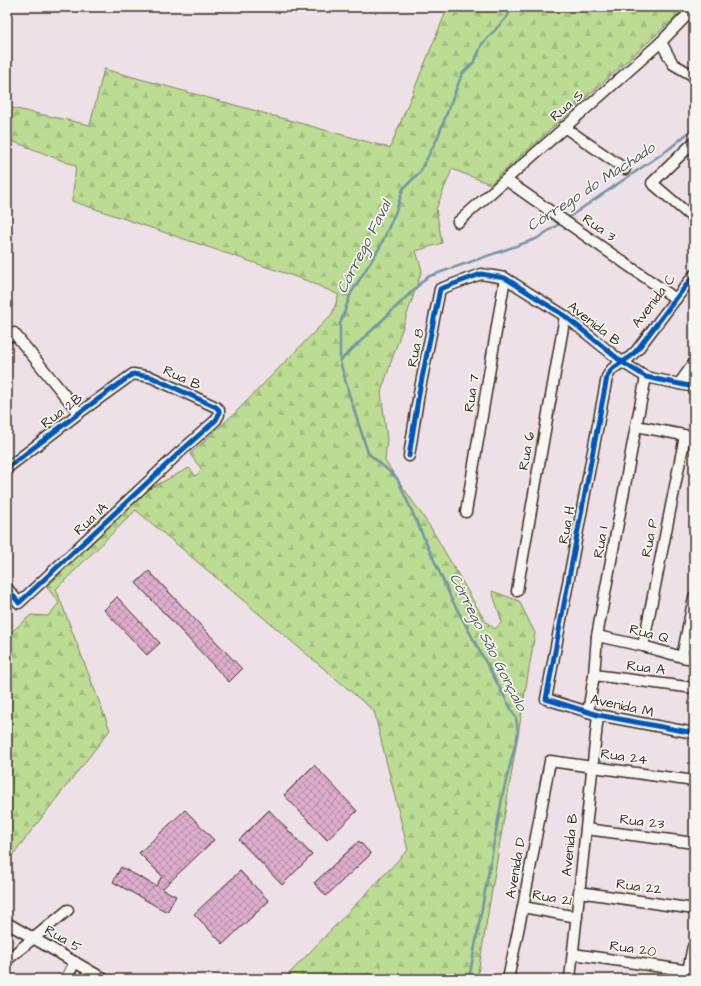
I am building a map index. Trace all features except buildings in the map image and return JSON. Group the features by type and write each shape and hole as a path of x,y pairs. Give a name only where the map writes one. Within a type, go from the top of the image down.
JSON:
{"street":[{"name":"Rua S","path":"458,222 661,42 694,8"},
{"path":"661,42 673,64 694,76"},
{"path":"564,127 625,169"},
{"path":"694,142 652,183 694,219"},
{"name":"Rua 3","path":"506,180 676,299"},
{"name":"Avenida B","path":"481,274 505,278 565,316 622,362 646,377 694,387"},
{"name":"Rua 8","path":"409,456 419,393 440,290 481,274"},
{"name":"Avenida C","path":"622,362 638,350 694,275"},
{"name":"Rua 7","path":"466,512 505,278"},
{"name":"Rua 6","path":"517,591 565,316"},
{"path":"10,336 79,413"},
{"name":"Rua H","path":"546,698 607,377 612,369 622,362"},
{"path":"679,384 694,363"},
{"name":"Rua 2B","path":"7,468 133,374"},
{"name":"Rua B","path":"133,374 151,377 216,407 219,410"},
{"name":"Rua I","path":"588,712 594,676 598,636 646,377"},
{"name":"Rua 1A","path":"7,590 19,604 216,420 219,410"},
{"path":"636,426 690,436"},
{"name":"Rua P","path":"643,646 690,436"},
{"path":"682,656 694,597"},
{"name":"Rua Q","path":"598,636 694,658"},
{"name":"Rua A","path":"594,676 694,688"},
{"name":"Avenida M","path":"546,698 588,712 694,733"},
{"name":"Avenida B","path":"570,979 598,714"},
{"name":"Rua 24","path":"550,761 694,781"},
{"name":"Avenida D","path":"508,979 550,761"},
{"name":"Rua 23","path":"586,829 694,842"},
{"name":"Rua 22","path":"579,892 694,909"},
{"name":"Rua 21","path":"523,907 577,917"},
{"path":"7,960 68,910"},
{"name":"Rua 5","path":"7,923 104,979"},
{"path":"689,975 694,948"},
{"name":"Rua 20","path":"572,954 689,975"},
{"path":"66,979 75,962"}],"green space":[{"path":"448,7 687,7 490,184 452,169 436,209 442,243 416,251 422,270 381,392 387,439 385,461 431,528 485,621 495,629 502,622 492,591 519,601 535,633 477,979 284,979 408,850 374,711 136,510 56,589 110,730 7,862 7,636 31,615 48,616 59,603 47,587 145,491 189,468 196,476 202,470 190,454 235,413 332,314 339,295 308,281 72,201 76,166 7,139 7,107 90,125 104,69 390,148"}],"waterway":[{"name":"Córrego São Gonçalo","path":"469,979 503,793 518,733 516,718 451,598 397,478 368,453 340,361 340,324 351,293 380,247 396,211 403,189 420,172 437,139 462,74 475,61 482,44 507,17 512,7"},
{"name":"Córrego do Machado","path":"566,219 669,149 694,128"},
{"name":"Córrego do Machado","path":"340,361 427,277 536,239 562,222"}],"cycle path":[{"path":"409,456 419,393 440,289 481,274 505,278 565,316 622,362 646,377 694,387"},
{"path":"694,275 637,350 630,357 612,369 607,377 546,699 598,715 694,733"},
{"path":"7,468 133,374 151,377 216,407 219,410 216,420 19,603 7,588"}],"water label":[{"name":"Córrego Faval","path":"364,247"}]}
